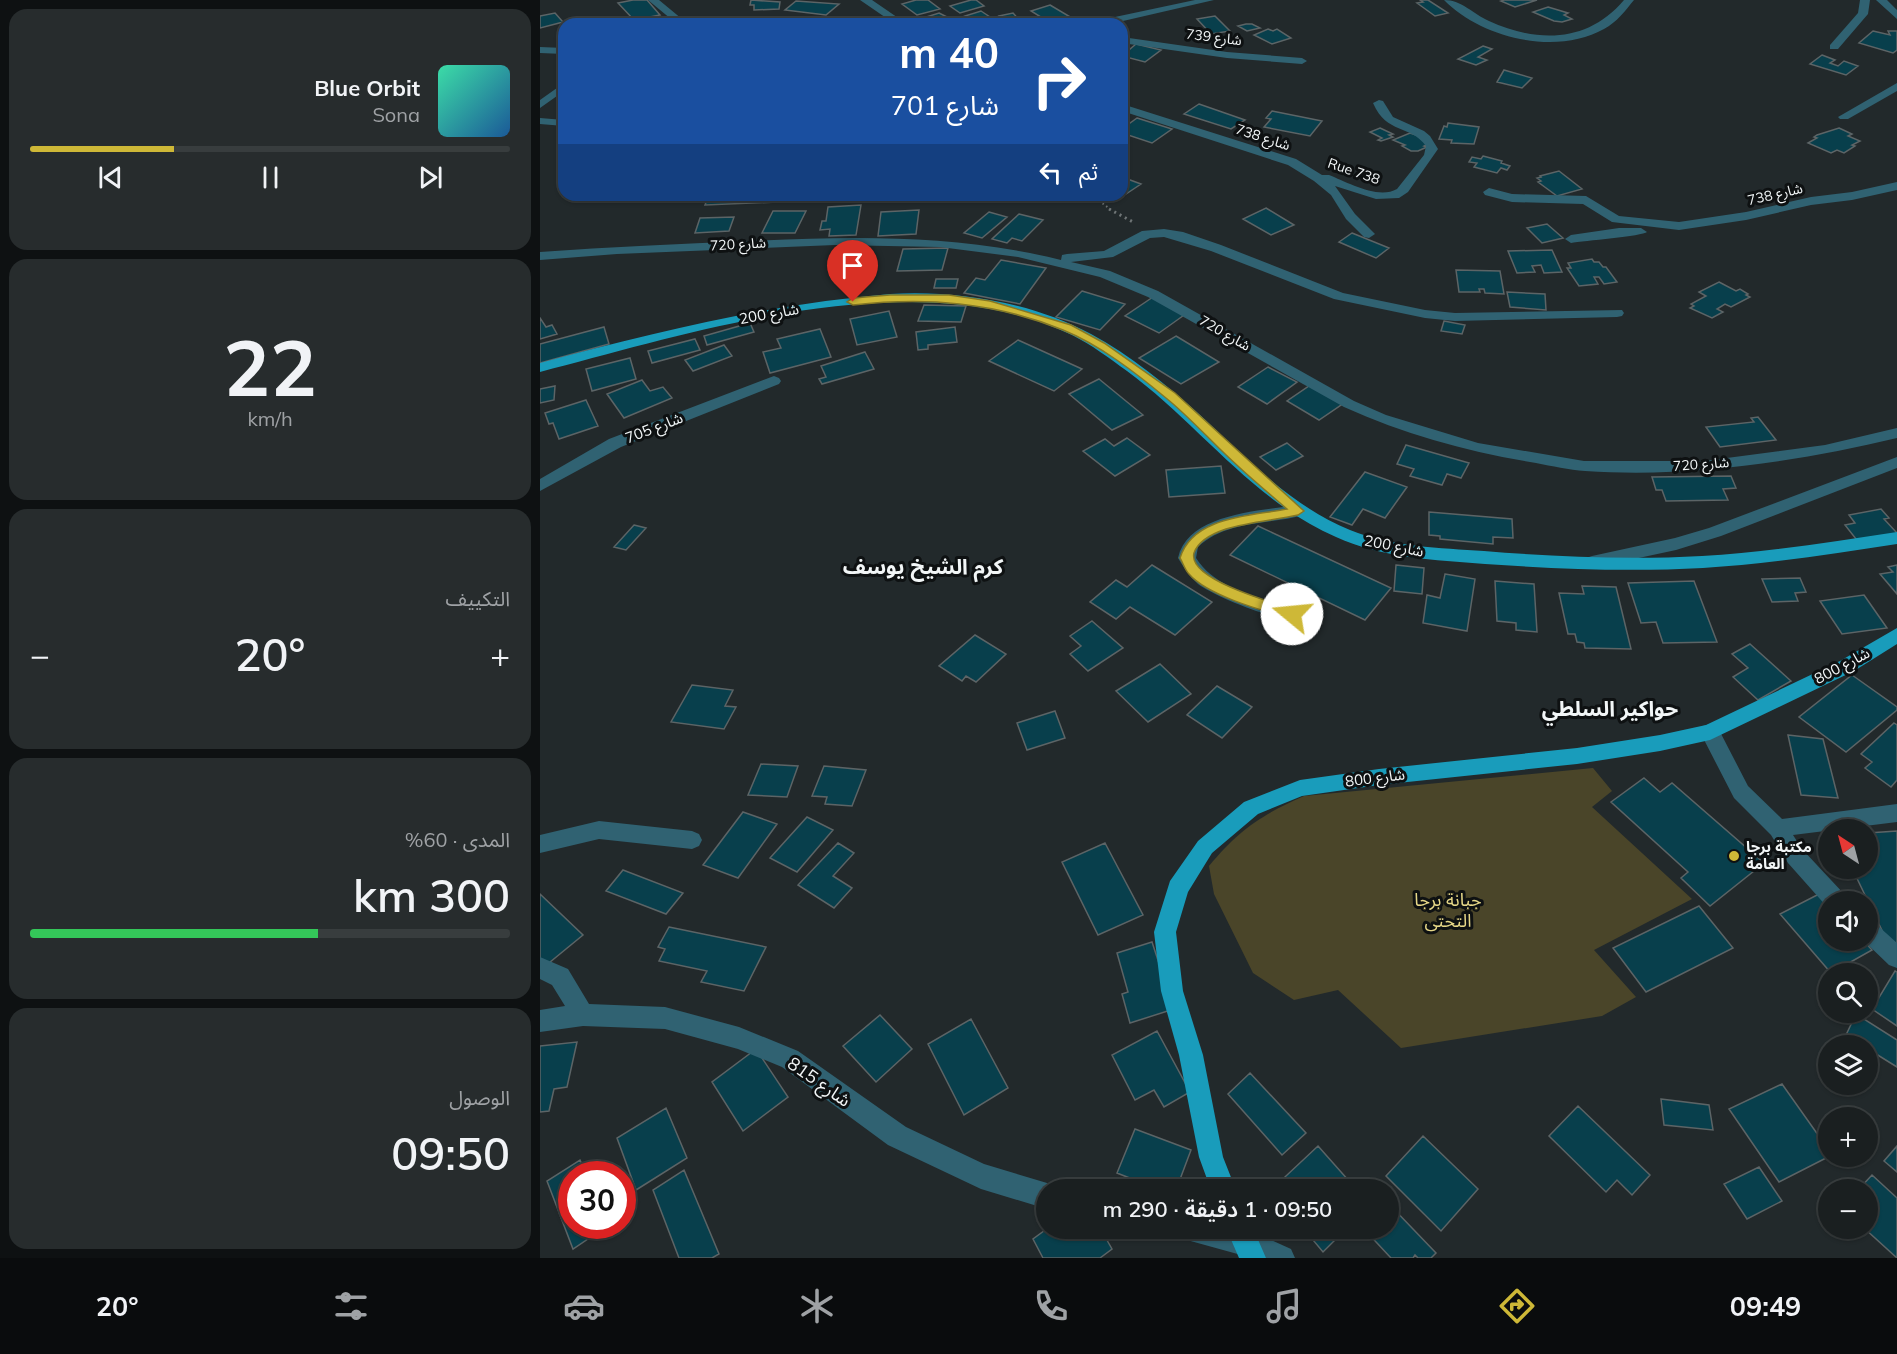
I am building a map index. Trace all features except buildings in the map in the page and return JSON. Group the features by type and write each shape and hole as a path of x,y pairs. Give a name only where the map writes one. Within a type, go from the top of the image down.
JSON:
{"main road":[{"name":"شارع 200","path":"540,368 767,312 890,298 949,298 990,304 1067,328 1100,345 1171,396 1244,465 1298,511 1341,534 1373,545 1420,552 1585,564 1729,560 1835,548 1897,538"},
{"name":"شارع 800","path":"1220,1179 1211,1157 1191,1055 1172,991 1165,932 1178,888 1205,847 1251,808 1300,788 1379,777 1577,756 1660,743 1710,732 1847,666 1897,635"}],"street":[{"path":"654,1 669,0"},
{"path":"868,0 894,18"},
{"path":"1124,18 1209,0"},
{"path":"1449,0 1485,23 1525,36 1548,39 1573,38 1593,32 1621,12 1629,0"},
{"path":"1834,47 1863,14 1865,0"},
{"path":"1881,0 1897,16"},
{"path":"654,1 675,18"},
{"name":"شارع 739","path":"1128,41 1302,61"},
{"path":"540,50 558,51"},
{"path":"1844,117 1897,86"},
{"path":"540,105 558,91"},
{"name":"Rue 738","path":"1310,171 1381,196 1389,197 1401,193 1408,180 1430,155 1432,147 1428,138 1389,122 1379,103"},
{"name":"شارع 738","path":"1128,108 1284,159 1310,171 1340,196 1341,204 1350,216 1369,234"},
{"path":"540,120 558,122"},
{"name":"شارع 738","path":"1489,192 1512,198 1586,200 1616,219 1679,226 1746,216 1811,201 1852,196 1897,186"},
{"path":"1571,239 1679,226"},
{"path":"1018,253 1071,258 1093,257 1119,249 1137,238 1154,233 1178,235 1339,296 1425,314 1455,317 1617,313"},
{"name":"شارع 720","path":"540,256 617,250 835,241 940,243 1018,253 1105,274 1153,294 1349,404 1381,418 1476,448 1584,466 1704,466 1825,450 1897,433"},
{"name":"شارع 705","path":"540,486 615,443 774,381"},
{"path":"1585,564 1677,544 1715,532 1897,462"},
{"path":"1292,614 1250,601 1201,578 1192,570 1187,558 1190,545 1200,536 1222,526 1298,511"},
{"path":"1710,732 1741,792 1778,830 1795,856 1827,891"},
{"path":"1778,830 1841,819 1897,813"},
{"path":"540,844 599,831 692,840"},
{"path":"1878,940 1897,958"},
{"path":"540,968 560,977 583,1015"},
{"name":"شارع 815","path":"540,1021 583,1015 665,1018 739,1038 790,1059 897,1136 981,1176 1036,1193"},
{"path":"1229,1239 1282,1258"}],"path":[{"path":"1099,201 1113,212 1154,233"}],"green space":[{"name":"جبانة برجا التحتى","path":"1593,768 1612,791 1592,807 1692,899 1594,950 1636,997 1602,1016 1401,1048 1338,990 1294,1000 1253,973 1214,894 1209,866 1220,853 1241,833 1263,817 1304,796"}],"place":[{"name":"مكتبة برجا العامة","path":"1734,856"}],"district":[{"name":"كرم الشيخ يوسف","path":"923,567"},
{"name":"حواكير السلطي","path":"1610,709"}],"route":[{"path":"853,302 890,298 949,298 990,304 1067,328 1100,345 1129,365 1171,396 1244,465 1298,511 1222,526 1200,536 1190,545 1187,558 1192,570 1201,578 1250,601 1292,614"}]}
